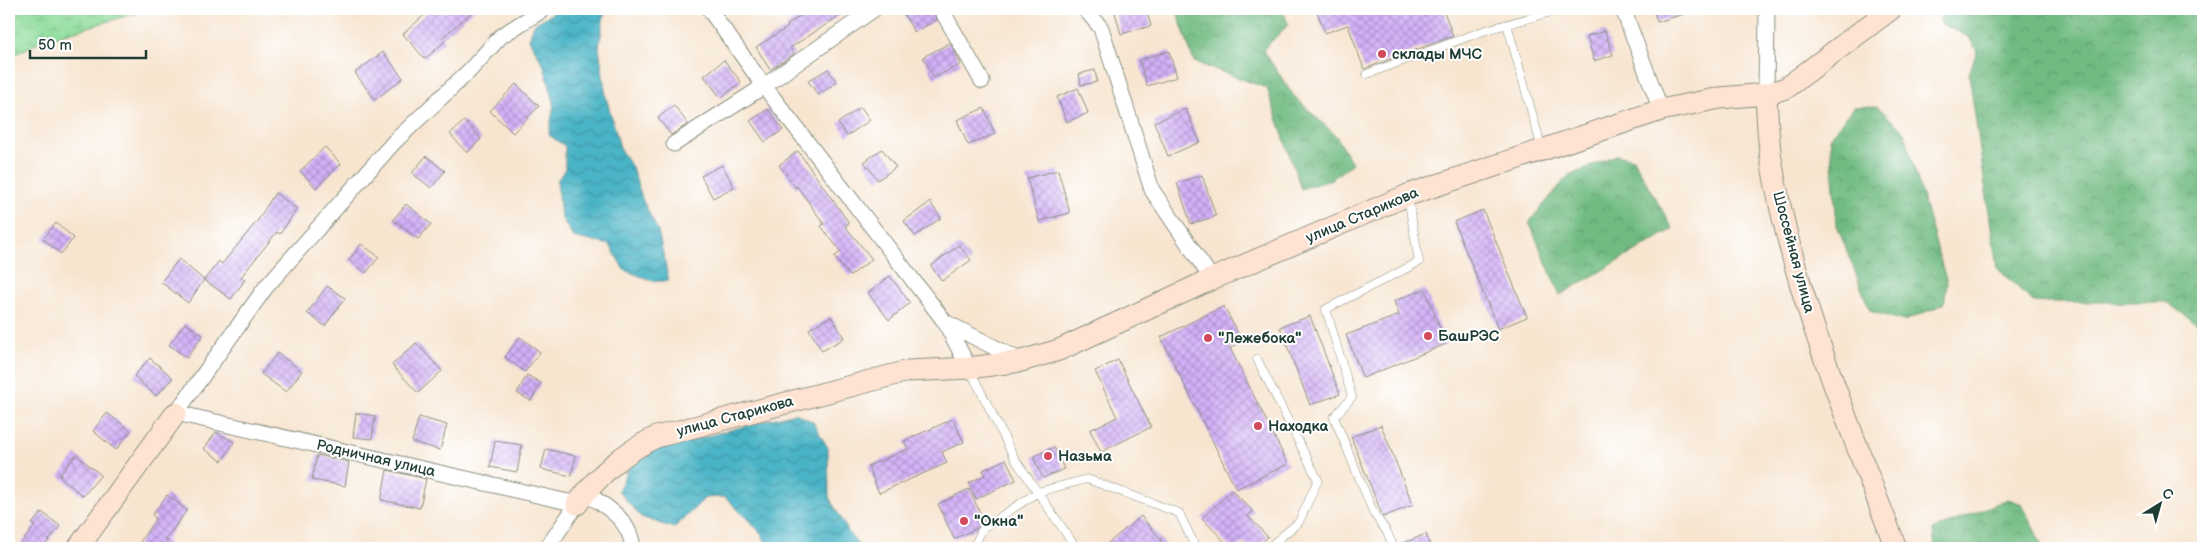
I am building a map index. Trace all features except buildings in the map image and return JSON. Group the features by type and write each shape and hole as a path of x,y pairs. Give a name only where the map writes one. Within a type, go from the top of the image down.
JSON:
{"street":[{"path":"78,548 266,287 394,142 469,71 501,36 544,9"},
{"path":"709,9 764,86 945,322 969,368"},
{"path":"674,144 764,86 874,9"},
{"path":"941,9 982,81"},
{"path":"1085,9 1101,28 1152,190 1212,279"},
{"path":"1623,9 1661,110"},
{"path":"1767,9 1766,94 1786,88 1891,9"},
{"name":"улица Старикова","path":"547,548 581,499 608,468 632,449 656,437 908,370 969,368 1021,362 1059,350 1212,279 1408,195 1661,110 1720,98 1766,94"},
{"name":"Шоссейная улица","path":"1766,94 1771,158 1799,278 1818,338 1896,548"},
{"path":"945,322 1021,362"},
{"name":"Родничная улица","path":"176,413 581,499"},
{"path":"581,499 622,520 632,535 633,548"}],"lane":[{"path":"1367,74 1507,24 1562,9"},
{"path":"1507,24 1542,150"},
{"path":"1394,548 1387,532 1374,514 1334,417 1352,397 1326,309 1419,262 1408,195"},
{"path":"1257,360 1318,480 1299,522 1268,548"},
{"path":"969,368 1015,459 1076,548"},
{"path":"973,548 983,528 1038,492 1087,479 1178,513 1196,548"}],"green space":[{"path":"9,9 150,9 44,40 9,57"},
{"path":"1176,9 1283,9 1288,25 1263,50 1293,95 1336,136 1352,163 1332,179 1301,189 1267,88 1194,62"},
{"path":"1941,9 2203,9 2203,328 2166,302 2033,302 1997,268 1969,74 1977,51 1969,37 1940,23"},
{"path":"1877,106 1904,132 1947,283 1944,304 1904,321 1870,311 1837,225 1830,138 1853,107"},
{"path":"1616,155 1633,159 1673,229 1560,295 1529,222 1567,177"},
{"path":"2008,499 2022,504 2043,548 1935,548 1933,530"}],"water":[{"path":"559,9 605,9 599,47 606,97 621,151 632,167 643,201 658,231 669,281 653,281 624,270 610,245 573,237 561,217 557,181 565,169 565,146 549,135 554,102 544,66 529,39 534,24"},
{"path":"795,413 813,422 828,448 829,497 850,535 861,548 768,548 762,534 725,497 705,498 674,528 641,517 618,491 629,467 654,450"}],"place":[{"name":"склады МЧС","path":"1382,54"},
{"name":"БашРЭС","path":"1428,336"},
{"name":"\"Лежебока\"","path":"1208,338"},
{"name":"Находка","path":"1258,426"},
{"name":"Назьма","path":"1048,456"},
{"name":"\"Окна\"","path":"964,521"}]}
